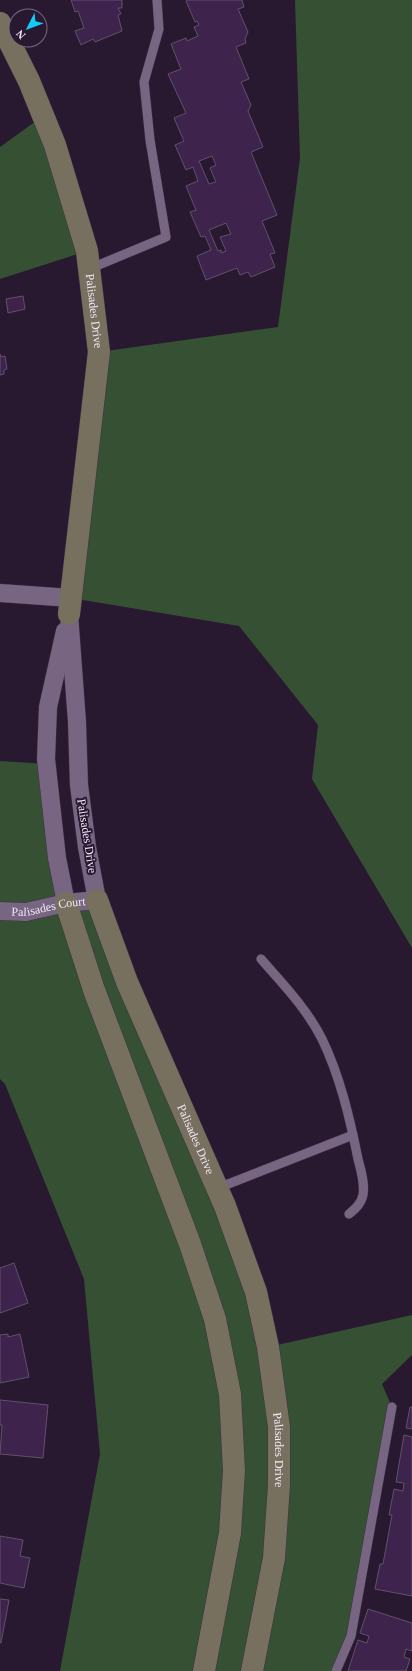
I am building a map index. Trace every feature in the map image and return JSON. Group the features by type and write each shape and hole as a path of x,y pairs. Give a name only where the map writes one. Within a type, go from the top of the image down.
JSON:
{"street":[{"name":"Palisades Drive","path":"0,23 29,81 55,145 87,251 99,352 70,606 48,707 46,760 57,858 66,903 96,998 193,1251 214,1319 230,1394 234,1471 230,1533 204,1671"},
{"path":"0,593 70,606"},
{"name":"Palisades Drive","path":"70,606 79,785 87,847 97,900 127,982 218,1188 256,1292 268,1347 279,1426 279,1485 274,1558 252,1671"},
{"name":"Palisades Court","path":"0,911 26,912 66,903 97,900"}],"lane":[{"path":"89,269 166,237 150,140 144,82 159,29 157,0"},
{"path":"261,959 302,1007 322,1038 338,1079 354,1135 363,1180 363,1194 358,1206 349,1214"},
{"path":"218,1188 354,1135"},
{"path":"336,1671 351,1636 392,1407"}],"green space":[{"path":"295,0 412,0 412,948 312,779 318,725 239,626 71,598 99,352 278,327 300,158"},
{"path":"43,116 87,251 0,279 0,147"},
{"path":"0,761 47,764 66,900 97,900 268,1347 412,1315 412,1355 382,1384 392,1407 351,1636 336,1671 60,1671 100,1454 84,1279 5,1084 0,1079"}],"building":[{"path":"71,0 122,0 122,8 118,8 121,14 118,15 122,31 95,42 93,39 81,45 75,31 84,28 78,11 75,12"},
{"path":"242,0 244,7 238,9 248,32 245,39 246,43 236,47 249,79 241,82 251,105 248,111 263,147 251,152 277,215 262,221 275,253 270,254 275,267 251,277 248,272 240,275 237,268 206,280 197,256 211,250 205,236 201,237 190,212 196,210 186,186 198,181 193,167 186,170 175,145 184,141 174,118 186,113 168,74 181,69 171,44 186,38 187,41 198,36 194,27 199,25 197,21 195,22 186,1","holes":["212,156 216,165 210,168 216,182 209,184 199,161","226,223 231,234 220,237 226,251 221,253 221,250 218,251 209,230"]},
{"path":"23,296 25,309 8,313 6,299"},
{"path":"0,354 1,357 5,356 7,369 4,370 4,374 0,375"},
{"path":"14,1263 28,1303 0,1313 0,1268"},
{"path":"8,1334 8,1337 20,1334 29,1377 0,1383 0,1335"},
{"path":"0,1400 48,1405 43,1458 0,1454 2,1425 0,1425"},
{"path":"410,1407 412,1407 412,1429 406,1428"},
{"path":"404,1435 412,1437 412,1596 375,1589 380,1564 383,1564 392,1515 389,1515 394,1489 403,1491 404,1483 396,1482"},
{"path":"0,1536 23,1540 20,1556 30,1558 24,1588 0,1583"},
{"path":"0,1599 9,1600 1,1643 0,1643"},
{"path":"368,1609 412,1623 412,1651 406,1649 404,1657 410,1659 406,1671 348,1671 358,1640 367,1643 369,1636 360,1633"}]}
